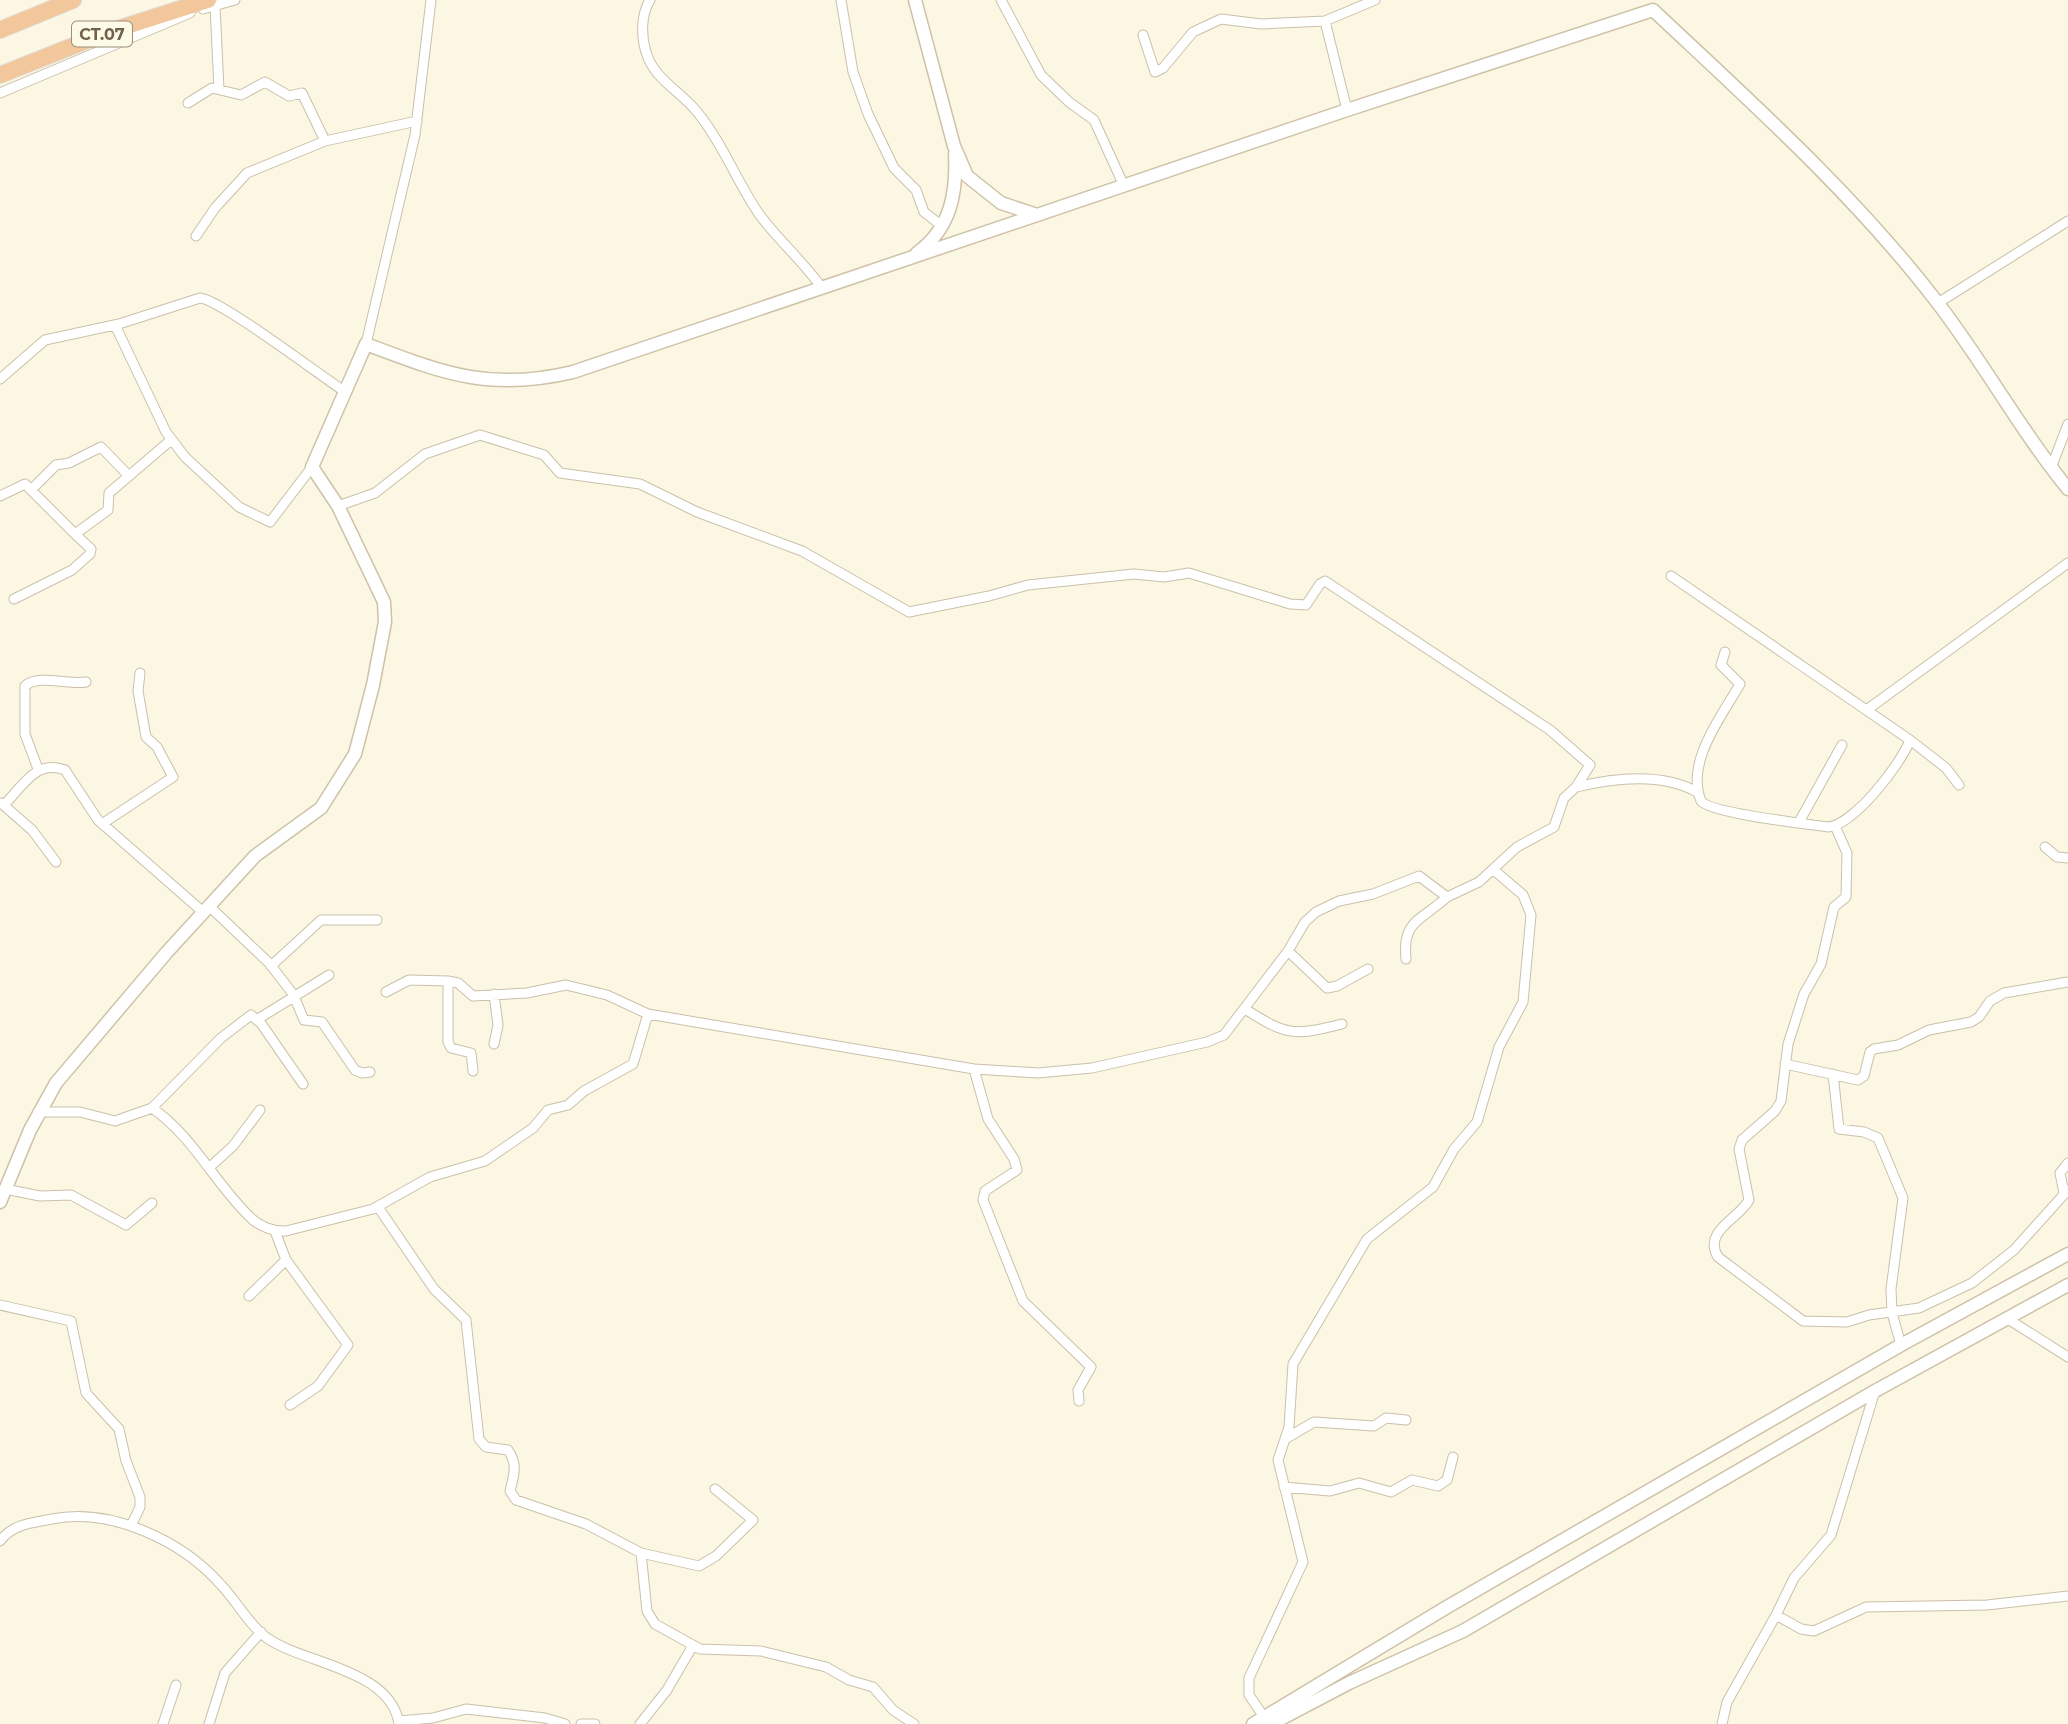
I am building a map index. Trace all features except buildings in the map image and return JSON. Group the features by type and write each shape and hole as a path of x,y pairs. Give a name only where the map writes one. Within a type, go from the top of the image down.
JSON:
{"highway":[{"name":"CT.07","path":"0,30 73,0"},
{"name":"CT.07","path":"0,75 108,32 211,3"}],"street":[{"path":"0,93 211,3 235,0"},
{"path":"115,325 171,440 184,457 239,507 267,523 274,520 312,467 366,344 417,121 431,0"},
{"path":"650,0 643,18 643,31 646,52 657,74 696,110 727,157 757,211 822,288"},
{"path":"841,0 853,72 868,114 894,168 916,190 923,212 942,226"},
{"path":"915,0 954,146 967,176 1007,206 1038,215"},
{"path":"1001,0 1041,75 1069,102 1094,120 1124,186"},
{"path":"1143,34 1155,72 1163,68 1193,32 1221,19 1261,23 1325,21 1375,0"},
{"path":"211,3 219,89"},
{"path":"366,344 444,373 490,381 533,382 573,372 1649,6 1818,166 1938,303 2051,468 2068,488"},
{"path":"1325,21 1346,110"},
{"path":"187,103 212,88 241,96 265,82 289,96 302,93 325,141"},
{"path":"196,236 215,208 247,173 325,141 417,121"},
{"path":"909,259 924,248 942,226 954,198 954,146"},
{"path":"1938,303 2068,221"},
{"path":"0,379 45,340 115,325 200,298 208,299 344,391"},
{"path":"2051,468 2068,424"},
{"path":"338,506 375,493 407,466 431,451 484,436 544,455 560,473 640,484 697,512 802,551 909,612 1028,585 1134,574 1164,577 1189,573 1290,604 1306,605 1325,581 1550,730 1587,759 1589,770 1561,803 1555,827 1517,847 1495,871 1472,886 1447,897 1409,929 1404,940 1406,959"},
{"path":"75,534 108,510 109,493 171,440"},
{"path":"31,490 57,465 69,463 102,447 129,476"},
{"path":"152,1203 126,1225 71,1195 2,1195 38,1112 56,1083 255,856 321,808 355,754 373,685 386,615 383,602 338,506 312,467"},
{"path":"0,496 22,484 91,549 90,554 72,570 14,599"},
{"path":"1868,709 2068,563"},
{"path":"1671,576 1868,709 1946,768 1959,785"},
{"path":"1697,792 1697,773 1703,752 1740,684 1721,665 1725,652"},
{"path":"102,824 173,777 157,747 146,737 138,691 140,673"},
{"path":"38,769 25,734 25,687 31,682 86,682"},
{"path":"1576,787 1619,778 1669,782 1697,792 1709,808 1835,826 1891,774 1910,740"},
{"path":"1799,822 1842,745"},
{"path":"56,862 32,830 2,804 38,769 50,766 65,770 102,824 271,966 293,996 304,1020 322,1022 356,1072 370,1072"},
{"path":"1835,826 1847,853 1846,897 1833,911 1821,964 1804,994 1785,1064 1779,1106 1742,1140 1739,1149 1749,1200 1719,1230 1714,1252 1742,1278 1803,1321 1847,1322 1869,1315 1919,1308 1972,1283 2014,1250 2066,1192 2060,1173 2068,1163"},
{"path":"2046,847 2057,857 2068,858"},
{"path":"1264,1722 1249,1695 1250,1678 1303,1562 1278,1460 1289,1427 1291,1371 1296,1356 1367,1238 1433,1186 1454,1149 1477,1122 1499,1047 1523,1002 1531,915 1523,895 1495,871"},
{"path":"386,992 409,980 457,983 473,996 574,986 607,995 648,1014 974,1069 1049,1072 1103,1066 1217,1039 1229,1030 1245,1009 1310,916 1339,901 1373,894 1419,876 1447,897"},
{"path":"271,966 321,920 377,920"},
{"path":"1288,951 1327,988 1337,986 1368,969"},
{"path":"258,1021 329,975"},
{"path":"448,981 448,1042 451,1048 471,1053 473,1071"},
{"path":"1785,1064 1861,1079 1874,1049 1898,1045 1929,1030 1971,1022 1979,1017 1990,1001 2004,993 2068,982"},
{"path":"494,995 498,1018 494,1044"},
{"path":"1245,1009 1286,1032 1314,1031 1342,1024"},
{"path":"152,1108 171,1123 211,1166 249,1217 275,1230 286,1231 378,1207 396,1194 430,1177 485,1161 533,1128 548,1110 568,1105 584,1091 628,1068 636,1058 648,1014"},
{"path":"38,1112 80,1112 115,1122 152,1108 229,1031 251,1015 303,1084"},
{"path":"974,1069 988,1119 1017,1164 1014,1174 985,1192 983,1200 1023,1301 1091,1367 1078,1390 1079,1401"},
{"path":"1833,1074 1839,1129 1864,1132 1878,1138 1903,1198 1892,1270 1892,1313 1901,1345"},
{"path":"211,1166 233,1146 260,1110"},
{"path":"378,1207 434,1289 466,1321 479,1440 486,1447 508,1450 513,1457 514,1498 586,1524 641,1553 699,1566 716,1556 752,1520 751,1515 715,1489"},
{"path":"275,1230 286,1260 348,1345 318,1386 290,1405"},
{"path":"1264,1722 1459,1601 1901,1345 2068,1254"},
{"path":"249,1296 286,1260"},
{"path":"1264,1722 1463,1631 1875,1391 2068,1286"},
{"path":"0,1305 71,1321 86,1393 119,1429 126,1461 140,1497 140,1507 131,1526"},
{"path":"2008,1319 2068,1357"},
{"path":"1722,1724 1727,1702 1794,1578 1824,1544 1834,1528 1875,1391"},
{"path":"1285,1439 1317,1422 1374,1426 1386,1418 1406,1420"},
{"path":"1284,1487 1336,1490 1354,1483 1387,1492 1399,1489 1412,1480 1438,1486 1447,1480 1453,1457"},
{"path":"0,1541 19,1526 67,1516 93,1516 131,1526 171,1545 214,1577 272,1642 322,1660 379,1690 388,1698 399,1722 433,1718 466,1709 545,1718 565,1724"},
{"path":"641,1553 650,1618 692,1647 761,1651 826,1667 849,1680 873,1687 893,1710 914,1724"},
{"path":"1776,1615 1801,1629 1814,1631 1866,1607 1987,1605 2068,1596"},
{"path":"208,1724 225,1673 261,1632"},
{"path":"640,1724 667,1690 692,1647"},
{"path":"163,1724 176,1685"},
{"path":"582,1724 595,1724"}]}
